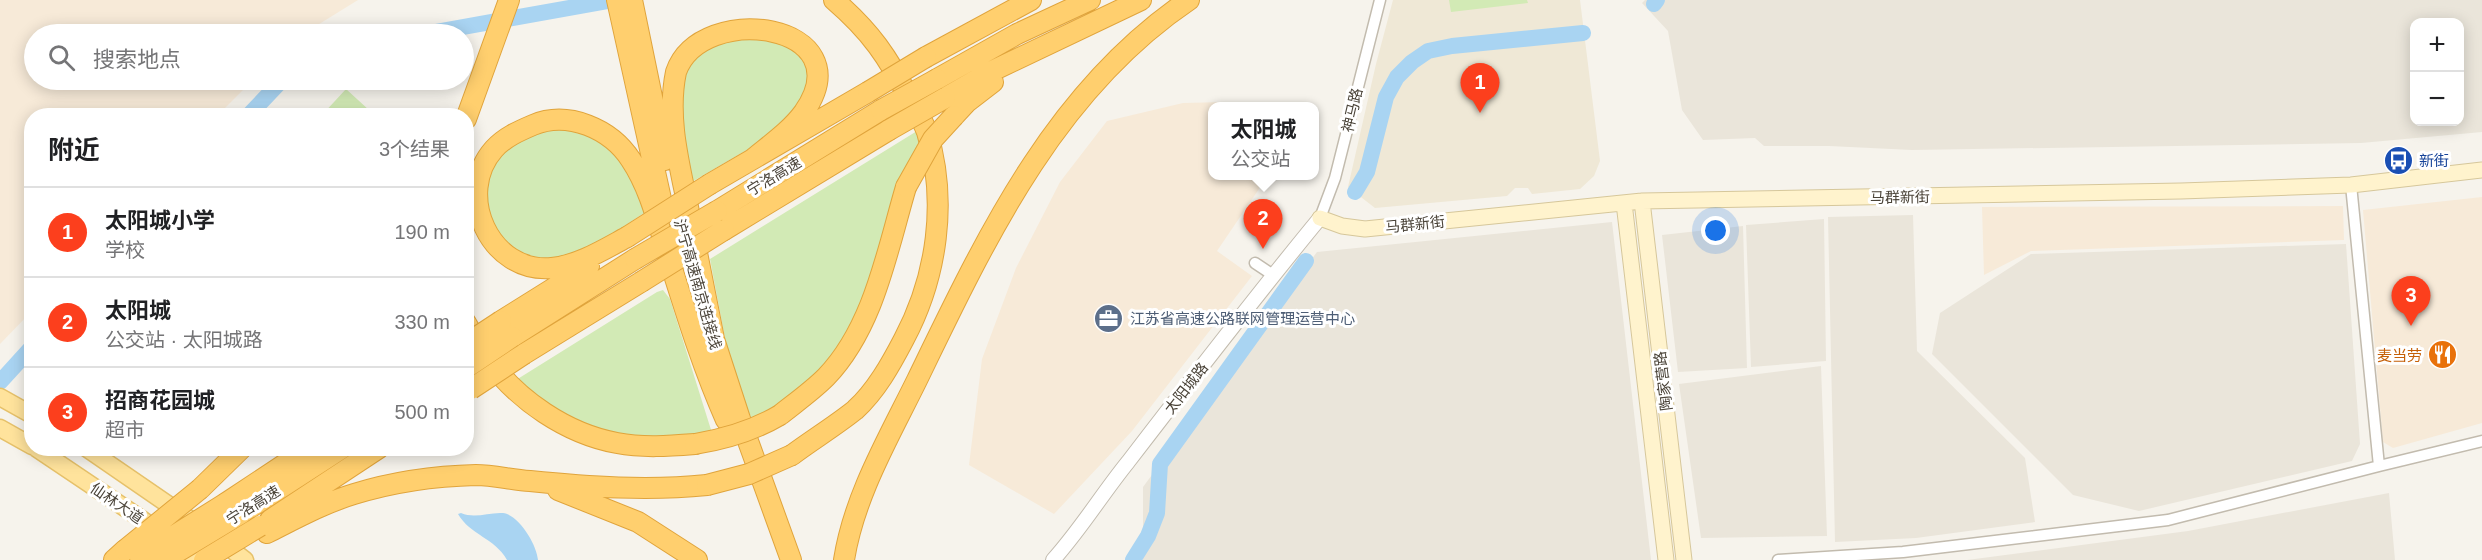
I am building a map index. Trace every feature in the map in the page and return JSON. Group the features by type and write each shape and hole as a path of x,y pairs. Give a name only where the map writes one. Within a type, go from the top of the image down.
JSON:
{"highway":[{"path":"212,560 263,529 355,494 410,481 477,475 527,481 661,489 707,485 749,474 792,455 856,409 888,370 920,308 934,255 938,216 937,189 927,131 890,61 873,37 834,0"},
{"path":"474,341 507,329 627,237 710,184 926,57 1031,0"},
{"name":"宁洛高速","path":"474,388 641,282 720,220 881,110 1017,34 1090,0"},
{"path":"474,336 487,358 507,383 534,405 561,422 614,442 665,446 695,444 735,436 763,425 780,415 826,376 843,354 861,324 877,285 906,187 933,139 984,88 1074,32 1141,0"},
{"path":"844,560 851,526 881,452 978,256 1039,152 1095,80 1162,18 1189,0"},
{"path":"469,108 508,2"},
{"name":"沪宁高速南京连接线","path":"625,4 693,274 771,510 791,560"},
{"name":"沪宁高速南京连接线","path":"625,4 662,201 726,420 776,560"},
{"path":"715,344 674,136 674,84 680,58 694,37 714,20 742,11 755,11 771,17 801,34 816,58 818,76 814,93 804,113 785,133 754,158"},
{"name":"宁洛高速","path":"474,360 507,329 635,259 720,220 889,130 992,71 1074,32"},
{"path":"627,237 567,266 549,268 529,266 511,260 489,237 481,221 478,188 482,169 494,149 512,134 540,122 557,119 580,122 605,133 618,144 631,159 650,199 704,369 726,420"},
{"path":"129,557 234,456"},
{"path":"129,557 234,508 299,456"},
{"name":"宁洛高速","path":"164,560 234,508 328,456"},
{"name":"宁洛高速","path":"204,560 263,529 368,456"},
{"path":"527,481 571,494 638,522 697,560"}],"main road":[{"name":"马群新街","path":"1320,218 1342,226 1365,229 1642,201 2181,191 2351,184 2482,170"},
{"name":"陶家营路","path":"1642,201 1684,560"},
{"name":"陶家营路","path":"1624,203 1666,560"},
{"path":"0,397 24,410"},
{"path":"0,428 24,442"},
{"name":"仙林大道","path":"48,456 140,518 197,560"},
{"name":"仙林大道","path":"98,456 245,560"}],"street":[{"name":"神马路","path":"1320,218 1335,178 1380,0"},
{"path":"2351,184 2379,466"},
{"name":"太阳城路","path":"1053,560 1071,540 1126,464 1273,275 1320,218"},
{"path":"1255,263 1273,275"},
{"path":"1778,560 1903,552 2168,520 2482,441"}],"shaded area":[{"path":"0,0 358,0 319,24 24,24 24,90 243,90 225,108 24,108 24,319 0,344"},
{"path":"1393,0 1580,0 1600,161 1594,176 1580,189 1532,194 1528,188 1515,188 1507,196 1375,208 1348,187"},
{"path":"1645,0 2482,0 2482,132 2361,143 1912,150 1764,146 1755,138 1703,140 1682,110 1668,31 1642,3"},
{"name":"江苏省高速公路联网管理运营中心","path":"1208,102 1208,180 1262,180 1259,189 1217,251 1252,276 1132,431 1054,514 969,465 982,359 1016,268 1060,182 1107,121 1183,103"},
{"path":"2482,197 2482,423 2393,448 2383,442 2363,210"},
{"path":"2343,206 2344,240 2031,251 1984,275 1982,207"},
{"path":"1913,215 1917,351 2025,458 2035,522 1916,538 1835,542 1828,217"},
{"path":"1824,219 1826,361 1751,367 1746,225"},
{"path":"1612,222 1651,560 1143,560 1143,487 1317,252"},
{"path":"1743,226 1747,368 1678,372 1662,235"},
{"path":"2346,244 2360,444 2352,461 2139,511 2073,495 1932,354 1940,313 2031,254"},
{"path":"1821,366 1827,536 1701,538 1679,384"},
{"path":"2389,493 2395,560 1967,560 2188,531"}],"green space":[{"path":"1449,0 1527,0 1528,3 1451,12"},
{"path":"734,20 770,25 791,41 809,60 807,97 771,136 690,183 681,134 680,76 709,32"},
{"path":"347,90 367,108 328,108"},
{"path":"562,125 614,145 647,211 608,237 565,260 525,259 491,233 484,186 488,171 511,142"},
{"path":"917,131 922,139 903,174 860,305 841,345 817,373 786,402 751,419 726,344 710,259"},
{"path":"663,290 670,299 712,433 679,438 645,438 594,429 562,414 516,380 657,292"}],"water":[{"path":"458,514 509,515 526,532 538,560 507,560 496,546 463,521"}],"waterway":[{"path":"474,25 614,0"},
{"path":"1654,4 1657,0"},
{"path":"1355,192 1367,172 1386,97 1397,77 1412,62 1428,51 1452,46 1583,33"},
{"path":"256,108 273,90"},
{"path":"1133,560 1148,536 1157,513 1160,464 1306,261"},
{"path":"0,382 24,356"}],"place":[{"name":"太阳城小学","path":"1480,113"},
{"name":"新街","path":"2398,160"},
{"name":"太阳城","path":"1263,249"},
{"name":"江苏省高速公路联网管理运营中心","path":"1109,318"},
{"name":"招商花园城","path":"2411,326"},
{"name":"麦当劳","path":"2443,355"}]}
